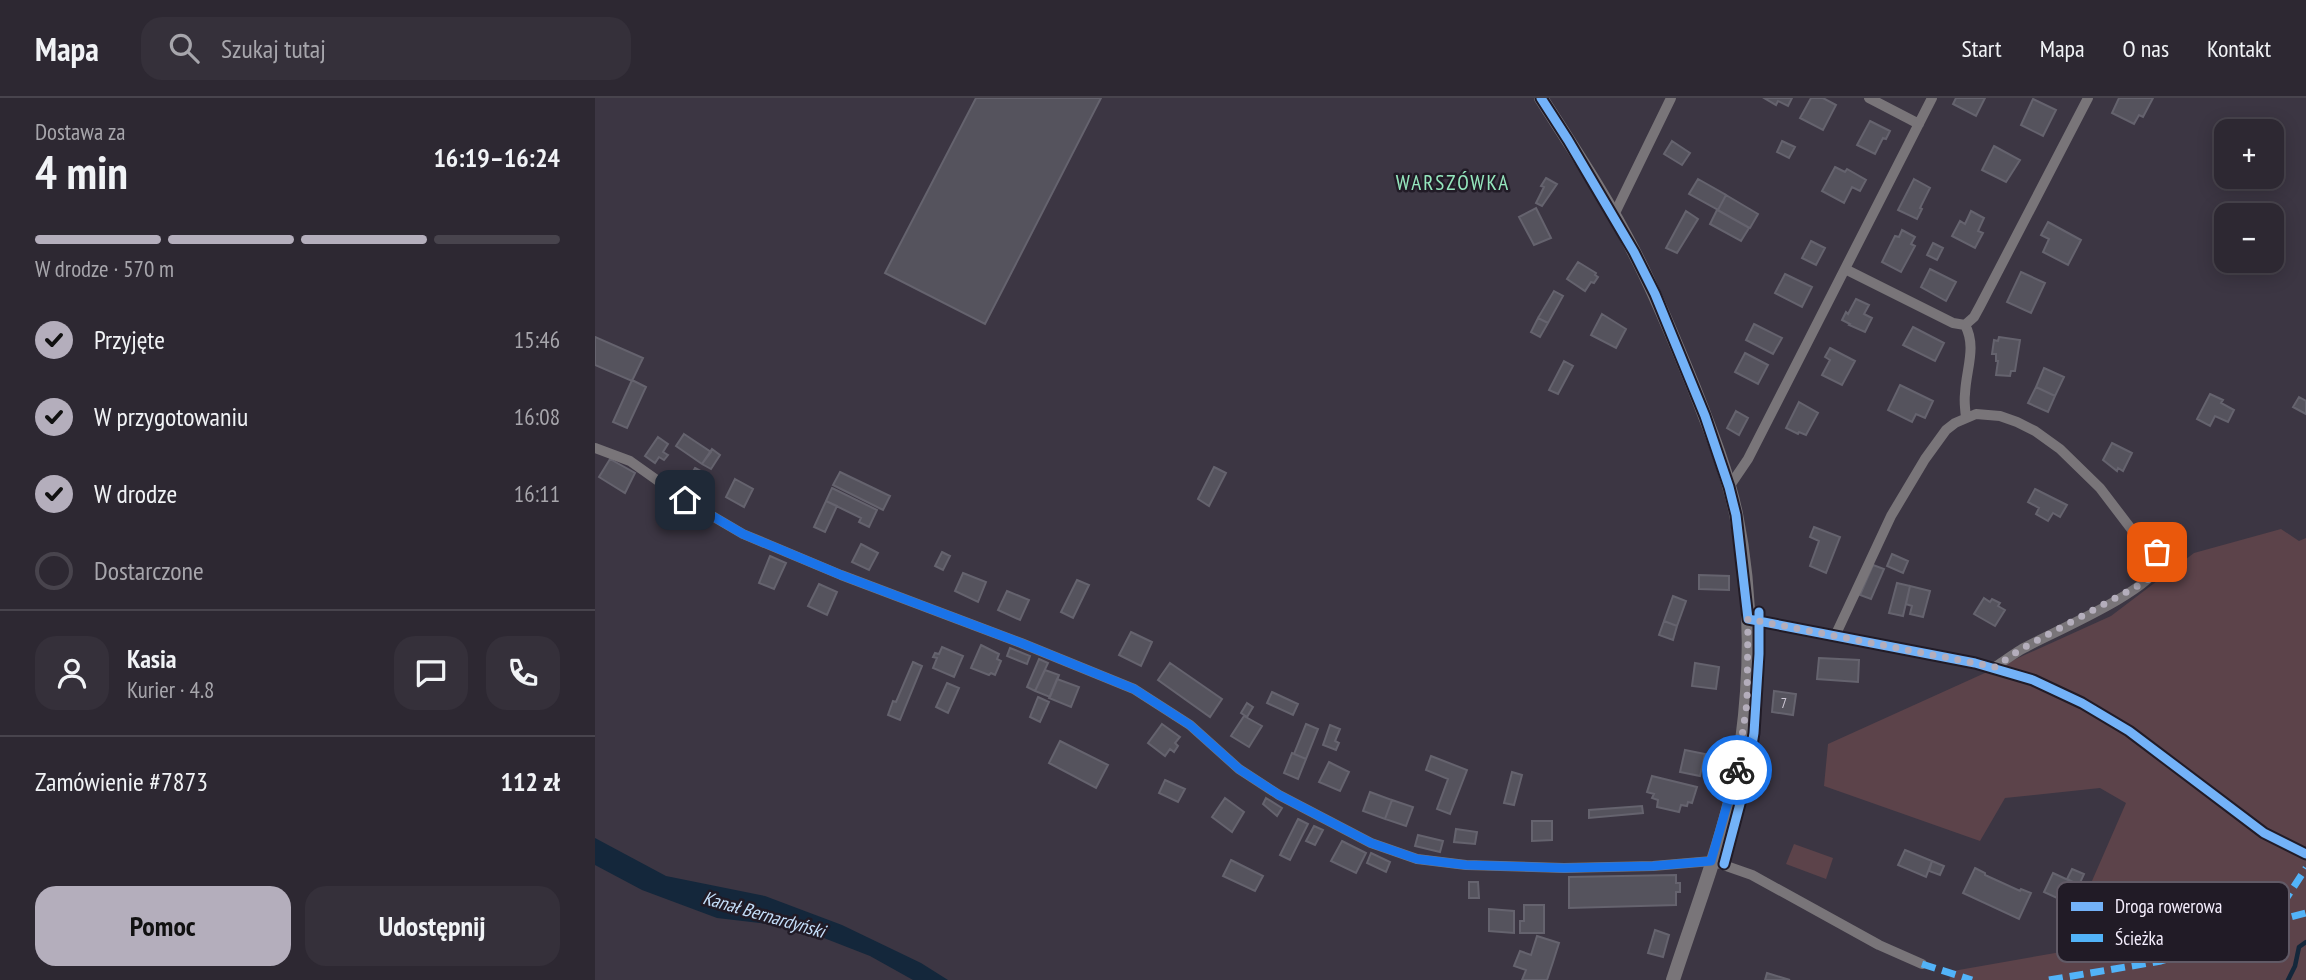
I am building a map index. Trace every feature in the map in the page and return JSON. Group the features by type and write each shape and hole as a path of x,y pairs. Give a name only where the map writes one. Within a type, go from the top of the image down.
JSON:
{"street":[{"path":"1541,98 1613,215 1644,273 1677,345 1729,487 1742,552 1748,619 1747,703 1742,743 1734,783 1673,980"},
{"path":"1613,215 1671,98"},
{"path":"1870,98 1919,124"},
{"path":"1729,487 1748,459 1932,98"},
{"path":"1845,269 1953,323 1965,324 1974,317 1980,306 2088,98"},
{"path":"1965,324 1972,348 1965,395 1966,417"},
{"path":"1835,636 1876,546 1905,492 1937,442 1955,423 1966,417 1989,414 2000,416 2047,439 2090,477 2132,530 2152,547 2160,558 2160,564 2154,575 2134,589 2021,649 1995,667"},
{"path":"595,448 630,461 685,500 743,534 1134,689 1190,725 1239,769 1279,795 1371,843 1417,859 1466,865 1564,868 1653,866 1711,861 1752,875 1879,945 1922,964"},
{"path":"1748,619 1995,667 2056,690 2105,716 2152,748 2264,833 2306,854"}],"shaded area":[{"path":"2281,529 2299,541 2306,538 2306,980 1949,980 1953,971 2057,953 2057,962 2289,962 2289,882 2092,882 2126,803 2100,788 2005,798 1980,841 1824,786 1828,744 2111,616 2194,553"},
{"path":"1794,844 1833,858 1826,879 1786,864"}],"water":[{"name":"Kanał Bernardyński","path":"595,838 666,876 765,896 842,925 921,963 948,980 913,980 870,956 811,933 768,924 717,918 642,890 595,865"}],"building":[{"path":"976,98 1101,98 985,324 885,273"},
{"path":"1764,98 1792,98 1788,106 1778,101 1776,105"},
{"path":"1811,98 1823,98 1836,105 1823,130 1800,118"},
{"path":"1956,98 1985,98 1976,116 1953,104"},
{"path":"2119,98 2153,98 2143,117 2139,115 2134,124 2112,113"},
{"path":"2033,99 2056,110 2043,136 2021,125"},
{"path":"1870,121 1890,131 1875,154 1857,145"},
{"path":"1672,141 1690,153 1682,165 1664,154"},
{"path":"1782,141 1795,147 1789,158 1777,152"},
{"path":"1994,146 2020,160 2006,182 1982,170"},
{"path":"1835,167 1845,172 1847,169 1866,180 1860,191 1852,187 1844,203 1822,191"},
{"path":"1546,178 1557,184 1542,206 1536,203"},
{"path":"1698,179 1726,195 1718,210 1689,194"},
{"path":"1914,179 1930,188 1917,219 1898,210"},
{"path":"1726,195 1758,214 1750,228 1718,210"},
{"path":"1536,208 1551,238 1534,245 1519,217"},
{"path":"1717,210 1749,228 1741,241 1710,224"},
{"path":"1686,211 1698,219 1677,253 1666,248"},
{"path":"1971,211 1984,218 1978,231 1983,233 1975,248 1952,236 1960,221 1965,224"},
{"path":"2048,222 2081,240 2068,265 2043,252 2049,239 2041,235"},
{"path":"1902,230 1915,237 1911,244 1915,246 1901,272 1882,262 1895,236 1899,237"},
{"path":"1811,241 1825,248 1816,265 1802,258"},
{"path":"1933,243 1943,248 1937,260 1927,255"},
{"path":"1578,262 1598,277 1585,291 1567,279"},
{"path":"1930,269 1956,282 1946,301 1921,287"},
{"path":"2021,272 2045,283 2031,313 2007,302"},
{"path":"1785,274 1812,287 1802,307 1775,293"},
{"path":"1554,291 1563,296 1548,323 1538,318"},
{"path":"1856,299 1869,305 1864,314 1872,318 1865,332 1842,320"},
{"path":"1602,314 1626,329 1616,348 1591,335"},
{"path":"1538,318 1548,323 1540,337 1531,332"},
{"path":"1754,324 1782,338 1773,354 1746,340"},
{"path":"1913,327 1944,343 1935,361 1903,345"},
{"path":"595,337 643,358 632,381 595,365"},
{"path":"1999,337 2020,340 2015,371 2011,371 2010,376 1996,375 1998,361 1996,354 1992,354 1994,340 1998,341"},
{"path":"1830,348 1855,361 1842,385 1822,375 1830,360 1825,357"},
{"path":"1745,353 1768,365 1758,384 1735,372"},
{"path":"1564,361 1573,366 1558,394 1549,390"},
{"path":"2044,368 2064,377 2055,396 2036,387"},
{"path":"632,380 646,387 627,428 613,422"},
{"path":"1900,385 1933,401 1925,418 1916,414 1912,422 1888,410"},
{"path":"2036,387 2055,396 2048,412 2028,403"},
{"path":"2210,394 2223,400 2221,403 2234,410 2228,422 2215,416 2210,426 2197,419"},
{"path":"2299,397 2306,401 2306,414 2293,407"},
{"path":"1799,402 1818,413 1806,435 1786,428"},
{"path":"1736,411 1748,418 1739,435 1727,428"},
{"path":"684,434 711,452 702,464 676,446"},
{"path":"658,437 668,444 663,452 668,455 664,460 659,457 655,463 645,456"},
{"path":"2112,443 2132,453 2123,471 2118,468 2117,471 2103,460"},
{"path":"712,449 720,455 711,469 702,464"},
{"path":"610,459 635,473 625,493 599,477"},
{"path":"1214,467 1226,473 1209,506 1198,499"},
{"path":"695,468 706,474 694,494 683,488"},
{"path":"840,472 890,496 883,510 833,485"},
{"path":"735,479 753,489 744,507 726,497"},
{"path":"832,488 877,510 869,527 859,522 861,518 826,501"},
{"path":"2035,489 2067,505 2060,517 2053,513 2048,521 2036,514 2039,508 2028,502"},
{"path":"826,501 837,506 825,532 814,527"},
{"path":"1814,527 1840,537 1826,573 1810,566 1819,541 1810,537"},
{"path":"861,544 878,553 869,570 852,562"},
{"path":"942,552 950,556 943,570 935,566"},
{"path":"1892,554 1908,561 1903,573 1887,566"},
{"path":"770,556 786,563 774,589 759,583"},
{"path":"1873,565 1884,569 1871,599 1860,595"},
{"path":"963,573 986,582 978,602 955,591"},
{"path":"1699,575 1729,576 1729,590 1699,589"},
{"path":"1077,580 1089,585 1073,618 1061,612"},
{"path":"1897,583 1910,586 1903,616 1889,613"},
{"path":"819,584 837,592 827,615 808,606"},
{"path":"1910,586 1930,591 1923,617 1910,614 1912,606 1906,604"},
{"path":"1007,591 1029,600 1020,620 998,610"},
{"path":"1673,596 1686,601 1677,626 1664,621"},
{"path":"1984,598 2000,603 1998,606 2005,610 1995,626 1974,614"},
{"path":"1664,621 1677,626 1673,640 1659,635"},
{"path":"1131,632 1152,642 1141,666 1119,655"},
{"path":"981,645 999,654 997,659 1001,661 995,675 971,668"},
{"path":"942,647 963,656 954,677 933,668 937,658 933,657 935,653 939,654"},
{"path":"1010,648 1030,656 1027,664 1007,656"},
{"path":"1819,658 1859,660 1858,682 1817,679"},
{"path":"1039,659 1048,663 1035,691 1027,687"},
{"path":"913,662 922,666 900,720 888,715"},
{"path":"1170,663 1222,699 1210,717 1158,680"},
{"path":"1695,663 1719,667 1716,689 1692,686"},
{"path":"1045,670 1059,675 1050,697 1035,691"},
{"path":"1057,679 1079,687 1071,707 1049,698"},
{"path":"947,683 959,688 948,713 936,707"},
{"path":"1774,691 1796,694 1793,715 1772,712"},
{"path":"1272,692 1298,704 1293,715 1267,703"},
{"path":"1038,697 1049,702 1040,722 1030,717"},
{"path":"1247,703 1253,707 1247,717 1241,713"},
{"path":"1244,716 1262,726 1249,747 1231,736"},
{"path":"1162,724 1180,737 1175,743 1178,746 1174,752 1170,749 1165,756 1148,743"},
{"path":"1306,724 1318,729 1306,759 1294,754"},
{"path":"1330,725 1340,729 1335,741 1339,743 1336,750 1323,745"},
{"path":"1060,741 1108,765 1096,788 1049,763"},
{"path":"1685,750 1705,754 1700,776 1680,772"},
{"path":"1292,753 1306,759 1298,779 1284,773"},
{"path":"1431,756 1467,770 1450,814 1437,809 1448,779 1426,770"},
{"path":"1329,762 1349,772 1340,791 1319,782"},
{"path":"1512,772 1522,775 1514,805 1504,803"},
{"path":"1652,776 1697,787 1692,803 1681,805 1679,812 1657,807 1658,800 1652,798 1654,794 1647,792"},
{"path":"1165,780 1185,789 1178,802 1159,793"},
{"path":"1370,792 1392,800 1385,819 1363,811"},
{"path":"1225,798 1244,812 1232,832 1212,817"},
{"path":"1266,798 1282,808 1277,816 1263,804"},
{"path":"1392,800 1413,807 1406,826 1385,819"},
{"path":"1642,806 1643,813 1589,818 1589,810"},
{"path":"1298,819 1308,824 1290,860 1280,855"},
{"path":"1532,821 1552,821 1552,840 1532,841"},
{"path":"1314,826 1323,830 1315,845 1306,841"},
{"path":"1456,829 1477,832 1475,844 1454,842"},
{"path":"1418,835 1443,841 1440,852 1415,846"},
{"path":"1342,841 1366,853 1356,873 1331,861"},
{"path":"1905,850 1932,861 1926,877 1898,865"},
{"path":"1371,853 1390,862 1386,872 1367,863"},
{"path":"1231,860 1263,876 1255,891 1223,876"},
{"path":"1932,861 1944,866 1940,875 1929,871"},
{"path":"1975,868 2020,891 2021,889 2031,893 2019,919 1963,893"},
{"path":"2072,869 2084,874 2080,882 2067,879"},
{"path":"2053,873 2072,882 2057,882 2057,898 2044,892"},
{"path":"1676,875 1680,892 1676,892 1676,905 1569,908 1569,877"},
{"path":"1469,882 1478,882 1479,898 1469,898"},
{"path":"1524,905 1544,905 1544,933 1520,933 1520,921 1524,921"},
{"path":"1489,909 1514,911 1514,933 1489,931"},
{"path":"1655,930 1669,935 1663,957 1648,953"},
{"path":"1537,936 1559,943 1547,980 1522,980 1526,970 1514,966 1520,951 1531,955"},
{"path":"1767,973 1790,980 1765,980"}],"waterway":[{"path":"2288,980 2295,966 2299,947 2306,942"}],"marked path":[{"path":"2289,894 2306,868"},
{"path":"2289,917 2306,913"},
{"path":"2049,980 2155,962"},
{"path":"1922,964 1972,980"}],"cycle path":[{"path":"1541,98 1634,252 1655,294 1705,416 1736,515 1748,619 1975,663 2033,680 2082,703 2129,731 2264,833 2306,854"},
{"path":"1724,864 1746,781 1754,733 1759,612"}],"way so far":[{"path":"1737,770 1747,703 1748,619 1995,667 2021,649 2145,582 2158,570 2160,558 2157,552"}],"district":[{"name":"WARSZÓWKA","path":"1453,182"}],"route":[{"path":"685,500 743,534 1134,689 1190,725 1239,769 1279,795 1371,843 1417,859 1466,865 1564,868 1653,866 1711,861 1737,770"}]}
